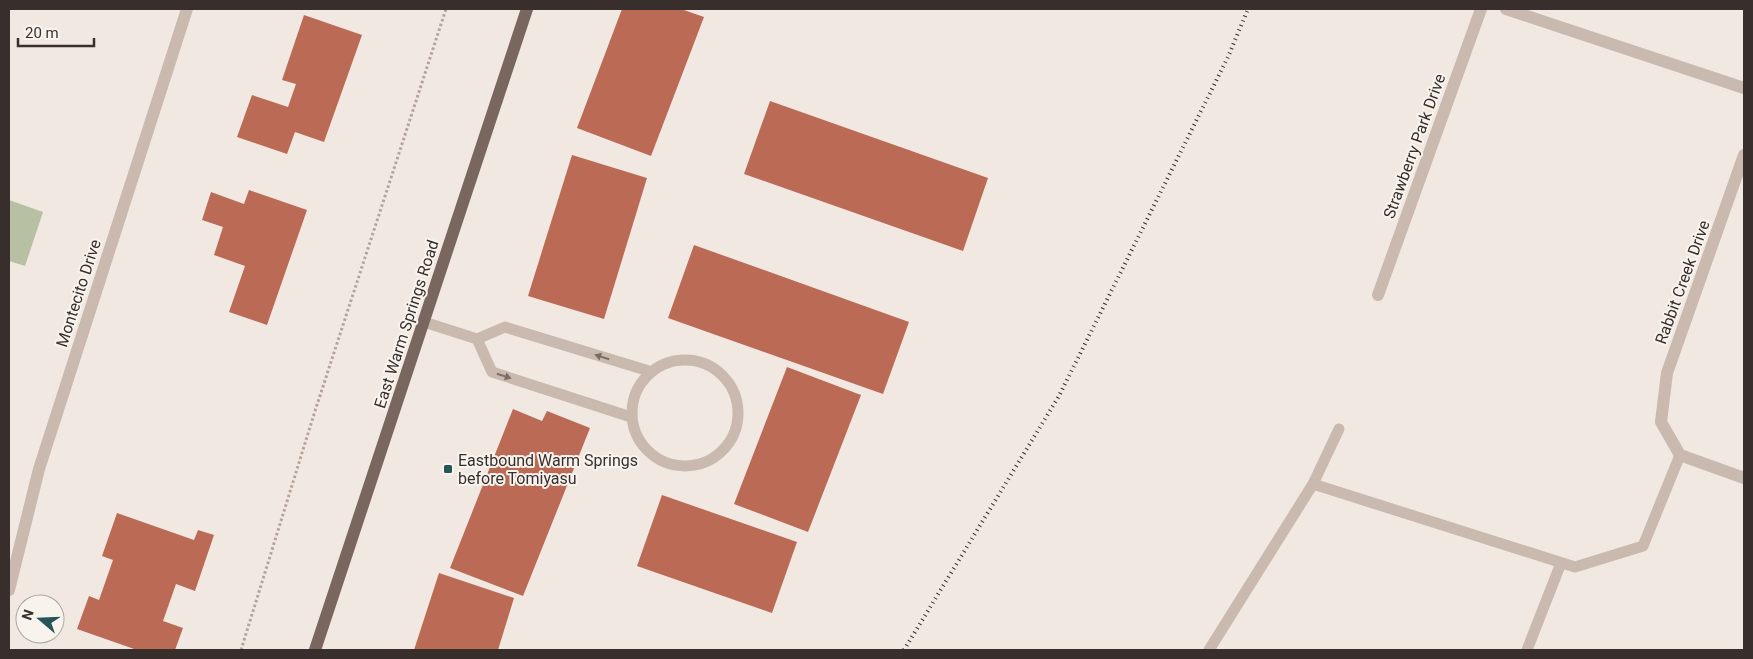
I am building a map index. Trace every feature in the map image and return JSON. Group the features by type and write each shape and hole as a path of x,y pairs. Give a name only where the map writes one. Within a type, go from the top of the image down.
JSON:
{"main road":[{"name":"East Warm Springs Road","path":"315,650 527,9"}],"street":[{"name":"Montecito Drive","path":"9,590 38,469 187,9"},
{"name":"Strawberry Park Drive","path":"1378,295 1480,9"},
{"path":"1506,9 1744,88"},
{"name":"Rabbit Creek Drive","path":"1680,455 1661,422 1667,373 1744,156"},
{"path":"1680,455 1744,478"}],"lane":[{"path":"424,322 477,339 505,327 649,371"},
{"path":"477,339 492,372 631,417"},
{"path":"687,359 705,363 721,372 732,387 738,405 737,423 731,441 720,454 705,463 689,466 672,465 656,459 644,448 635,434 631,417 632,400 640,383 649,371 669,361 687,359"},
{"path":"1209,650 1313,484 1338,429"},
{"path":"1313,484 1575,567 1643,546 1680,455"},
{"path":"1527,650 1561,563"}],"path":[{"path":"241,650 315,411 446,9"}],"green space":[{"path":"9,200 43,212 25,266 9,261"}],"building":[{"path":"622,9 681,9 704,17 651,156 577,128"},
{"path":"304,15 362,35 324,142 295,132 287,154 237,137 252,95 288,107 296,84 282,80"},
{"path":"770,101 988,178 963,251 744,174"},
{"path":"572,155 647,178 604,319 528,296"},
{"path":"249,190 307,210 267,325 229,312 245,266 214,255 223,227 202,220 211,192 244,204"},
{"path":"694,245 909,322 883,394 668,318"},
{"path":"787,367 861,395 808,532 734,504"},
{"path":"513,409 542,421 547,411 590,428 523,596 450,568"},
{"path":"662,495 797,542 772,613 637,566"},
{"path":"117,513 194,540 198,530 214,535 195,591 176,584 163,621 183,628 175,650 137,650 77,629 89,596 99,600 113,560 102,556"},
{"path":"439,573 514,598 498,650 414,650"}],"railway":[{"path":"904,650 1059,396 1228,57 1248,9"}],"place":[{"name":"Eastbound Warm Springs before Tomiyasu","path":"448,469"}]}
